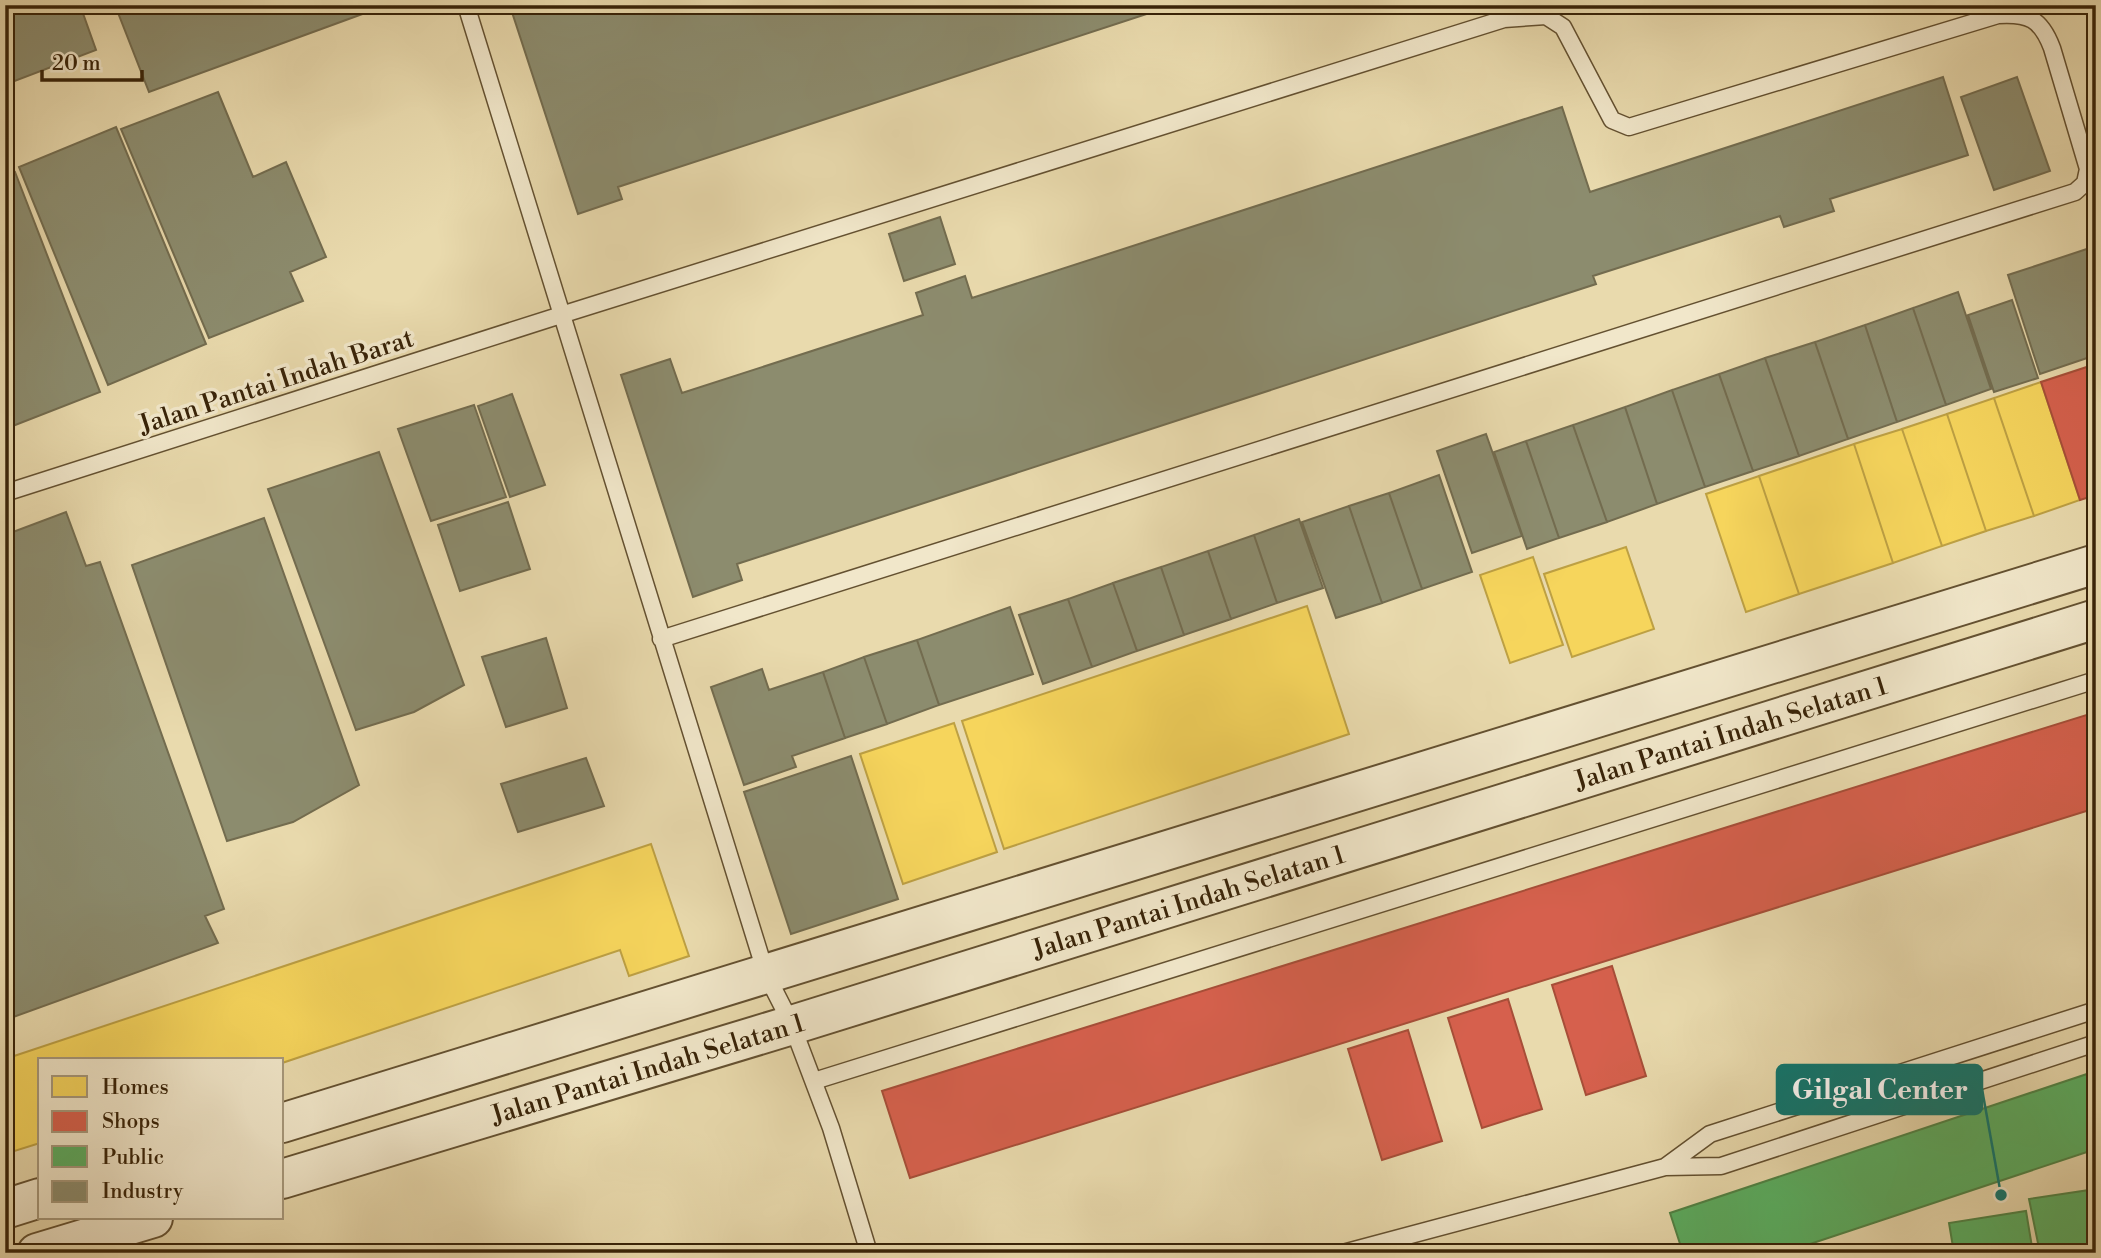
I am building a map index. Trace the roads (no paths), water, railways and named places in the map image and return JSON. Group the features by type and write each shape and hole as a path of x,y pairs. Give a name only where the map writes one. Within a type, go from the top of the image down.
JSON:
{"street":[{"name":"Jalan Pantai Indah Selatan 1","path":"284,1122 2096,564"},
{"name":"Jalan Pantai Indah Selatan 1","path":"284,1178 792,1025 2096,619"},
{"path":"5,1209 38,1199"},
{"path":"37,1253 146,1220"}],"lane":[{"path":"466,5 766,974 792,1025 814,1081 869,1253"},
{"path":"662,639 2075,192 2085,183 2088,169 2045,29 2032,19 1998,10"},
{"name":"Jalan Pantai Indah Barat","path":"5,493 1504,19 1546,16 1563,27 1612,120 1629,127 1998,10"},
{"path":"814,1081 2096,680"},
{"path":"1665,1167 1710,1134 2096,1010"},
{"path":"1343,1253 1665,1167 1721,1166 2096,1043"}],"place":[{"name":"Gilgal Center","path":"2001,1195"}]}
